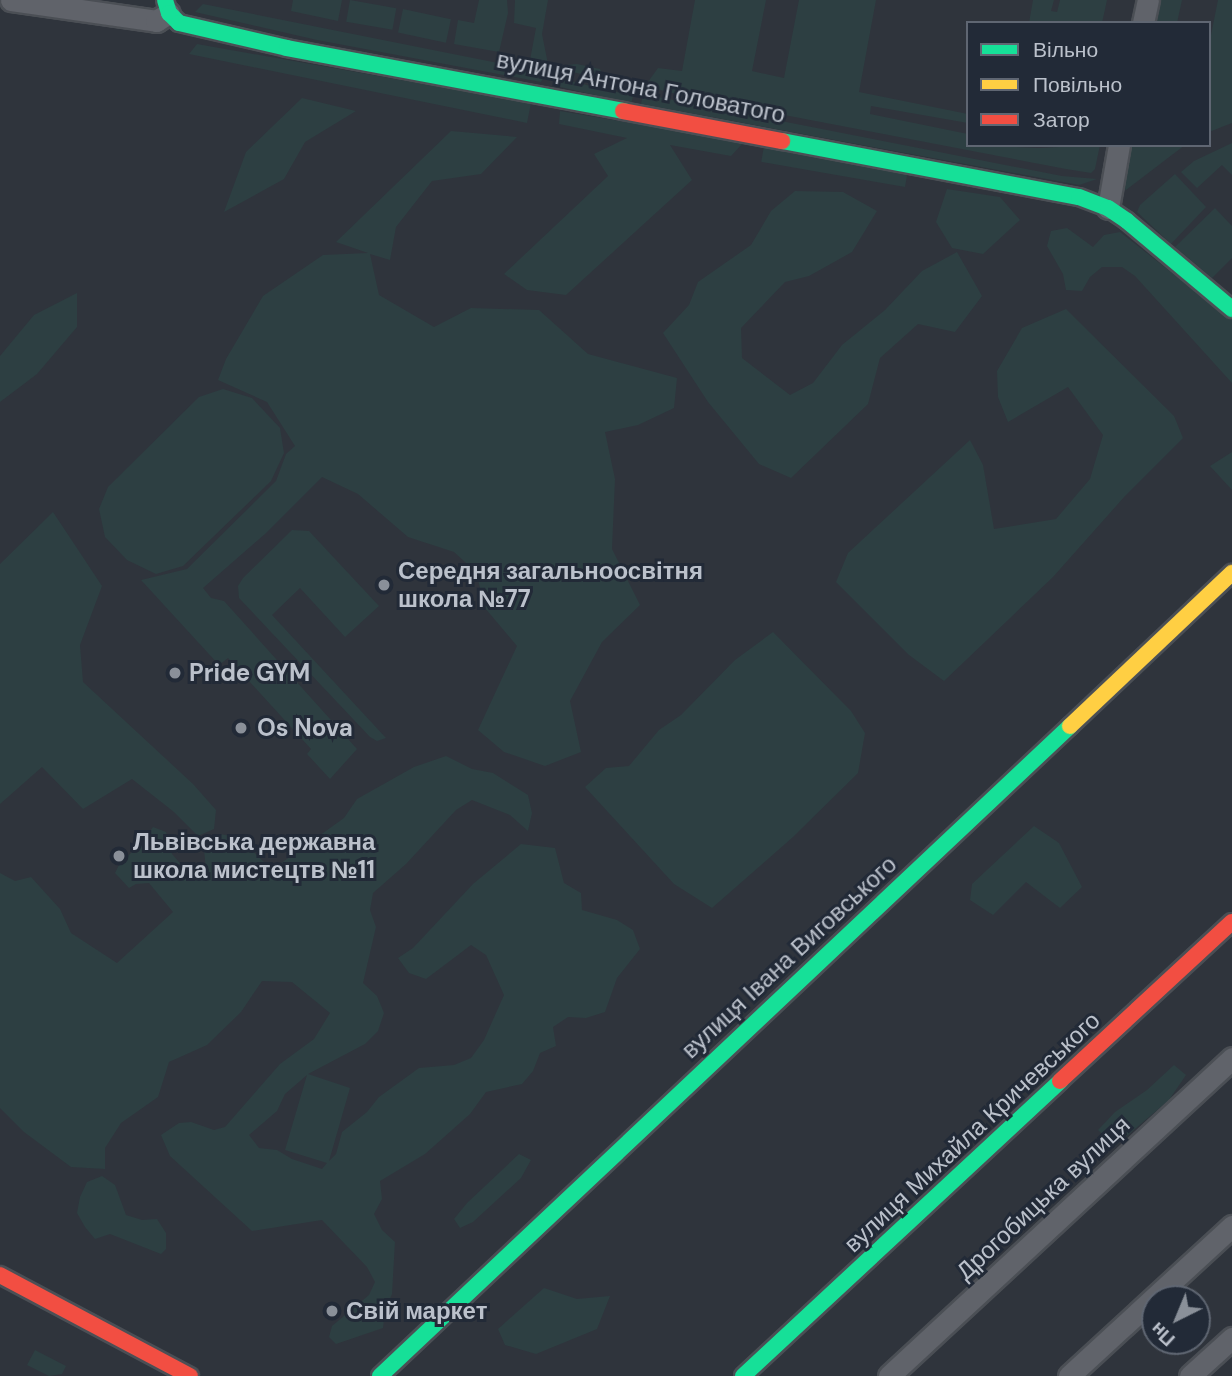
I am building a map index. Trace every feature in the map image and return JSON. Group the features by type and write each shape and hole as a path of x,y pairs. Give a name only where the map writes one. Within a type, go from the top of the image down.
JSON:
{"street":[{"name":"вулиця Антона Головатого","path":"11,0 156,20 167,7 179,23 287,48 1079,197 1108,208 1232,309"},
{"path":"1143,21 1148,0"},
{"path":"1108,208 1119,147"},
{"name":"вулиця Івана Виговського","path":"380,1376 1229,580"},
{"name":"вулиця Михайла Кричевського","path":"743,1376 1232,922"},
{"name":"Дрогобицька вулиця","path":"889,1376 1232,1058"},
{"path":"1069,1376 1232,1226"},
{"path":"0,1275 190,1376"},
{"path":"1190,1376 1232,1338"}],"shaded area":[{"path":"293,0 342,0 338,21 291,11"},
{"path":"350,0 396,8 392,30 346,22"},
{"path":"479,0 507,0 508,13 499,52 454,44 458,20 474,23"},
{"path":"515,0 548,0 542,34 548,64 530,60 536,28 514,23"},
{"path":"695,0 766,0 752,71 784,78 799,0 876,0 859,92 966,114 966,123 871,106 870,114 966,134 966,147 1100,147 1095,169 1091,173 1066,169 645,86 658,68 682,71"},
{"path":"1033,0 1054,0 1051,11 1057,12 1060,0 1107,0 1102,21 1029,21"},
{"path":"1152,0 1182,0 1177,21 1147,20"},
{"path":"1218,0 1232,0 1232,123 1211,131 1211,35"},
{"path":"203,4 498,63 545,75 541,82 317,40 195,12"},
{"path":"403,9 451,19 446,43 398,32"},
{"path":"197,44 531,103 527,123 189,54"},
{"path":"577,64 600,69 604,79 563,70 567,65"},
{"path":"561,79 633,96 631,103 559,87"},
{"path":"643,94 1062,176 1097,179 1079,185 641,104"},
{"path":"302,98 356,111 305,142 284,179 224,212 246,152"},
{"path":"560,111 744,142 731,156 670,145 692,180 566,295 527,290 504,274 608,176 594,154 627,138 559,124"},
{"path":"451,131 517,137 481,174 432,181 396,227 390,260 370,254 379,295 434,327 471,308 539,310 588,354 677,378 674,408 638,425 605,432 615,479 612,549 640,605 602,642 570,701 581,752 545,766 504,752 478,730 517,646 485,608 476,572 454,552 408,537 358,494 322,477 265,534 203,588 211,598 224,601 357,749 330,779 307,754 311,749 228,658 219,665 141,580 187,569 276,481 286,454 295,446 267,402 218,380 226,359 263,296 323,255 368,253 336,242"},
{"path":"1232,143 1232,175 1222,165 1197,188 1181,172 1194,161"},
{"path":"764,146 908,171 905,187 761,162"},
{"path":"1125,147 1182,147 1126,190 1121,185"},
{"path":"1175,174 1206,207 1171,244 1137,212 1140,205"},
{"path":"947,189 1000,197 1020,220 983,254 952,248 936,222"},
{"path":"795,191 843,192 877,211 852,252 809,276 785,282 741,328 742,358 790,395 813,383 842,345 885,310 922,271 957,252 982,296 955,332 918,324 880,358 868,404 791,478 759,464 708,402 663,333 689,305 698,282 751,245 771,211"},
{"path":"1215,208 1232,226 1232,258 1212,278 1175,247"},
{"path":"1067,228 1093,247 1104,235 1120,232 1232,320 1232,383 1135,276 1122,267 1102,267 1090,277 1082,291 1066,290 1063,274 1047,246 1051,231"},
{"path":"77,293 77,327 37,374 0,402 0,356 34,315"},
{"path":"1066,309 1174,416 1183,438 1125,496 1053,577 944,681 909,655 836,582 848,553 970,440 983,465 994,529 1056,519 1090,479 1103,435 1068,387 1008,422 998,397 997,371 1022,328"},
{"path":"223,389 252,398 280,428 284,453 271,481 183,566 156,574 127,560 105,537 99,509 108,487 199,397"},
{"path":"1232,452 1232,490 1210,466"},
{"path":"53,512 102,586 80,645 83,682 193,784 216,810 214,829 198,836 174,812 132,779 83,809 42,767 0,804 0,564"},
{"path":"292,530 309,531 379,606 345,637 300,588 272,615 386,738 377,741 370,737 239,598 238,586 243,578"},
{"path":"773,632 851,711 865,733 858,773 793,837 712,908 674,884 585,787 606,768 629,766 659,730 681,715 735,660"},
{"path":"446,756 472,769 493,773 528,795 532,813 528,831 510,815 472,800 456,810 406,864 373,893 370,910 376,927 363,983 377,996 384,1013 378,1031 365,1044 308,1074 350,1088 329,1161 336,1154 342,1132 367,1112 379,1097 419,1068 454,1065 471,1058 484,1040 504,995 486,955 471,945 426,979 409,973 398,958 413,948 473,884 521,844 555,848 564,883 581,893 582,910 617,920 633,930 640,949 617,978 605,1012 586,1018 568,1017 553,1027 556,1046 540,1053 533,1071 522,1084 486,1092 470,1114 425,1154 380,1181 382,1199 374,1214 382,1230 395,1242 392,1294 385,1310 383,1328 336,1344 329,1337 332,1326 369,1295 375,1282 367,1267 322,1220 252,1231 170,1156 161,1135 179,1123 191,1122 214,1130 225,1127 280,1064 314,1039 330,1013 292,982 262,981 241,1012 207,1045 169,1062 158,1097 121,1123 105,1148 105,1169 71,1167 24,1132 0,1108 0,873 15,881 31,877 60,909 71,933 117,963 173,912 149,883 136,884 129,888 115,873 120,863 141,844 153,827 166,832 172,854 193,878 206,869 204,850 219,834 238,837 266,864 277,866 344,818 357,799 414,767","holes":["307,1075 285,1150 327,1163 322,1169 292,1159 277,1150 259,1148 249,1135 277,1111 285,1094"]},
{"path":"1034,826 1059,843 1082,887 1060,908 1026,882 993,915 970,900 972,884"},
{"path":"1174,1065 1186,1075 1169,1100 1115,1146 1098,1130 1115,1112 1147,1090"},
{"path":"519,1154 531,1160 521,1178 473,1222 460,1228 454,1219 467,1203"},
{"path":"102,1176 115,1185 126,1215 142,1220 157,1219 166,1233 166,1249 161,1254 110,1234 95,1239 85,1227 77,1213 80,1197 87,1182"},
{"path":"544,1288 577,1299 610,1296 597,1329 536,1354 505,1345 498,1329"},
{"path":"35,1350 66,1366 62,1374 49,1376 27,1365"}],"traffic: fast":[{"path":"165,0 169,13 179,23 287,48 623,111"},
{"path":"782,141 1079,197 1108,208 1127,221 1232,309"},
{"path":"380,1376 1070,726"},
{"path":"743,1376 1060,1081"}],"traffic: slow":[{"path":"1070,726 1232,573"}],"traffic: jam":[{"path":"623,111 782,141"},
{"path":"1060,1081 1232,922"},
{"path":"0,1275 190,1376"}],"place":[{"name":"Середня загальноосвітня школа №77","path":"384,585"},
{"name":"Pride GYM","path":"175,673"},
{"name":"Os Nova","path":"241,728"},
{"name":"Львівська державна школа мистецтв №11","path":"119,856"},
{"name":"Свій маркет","path":"332,1311"}]}
